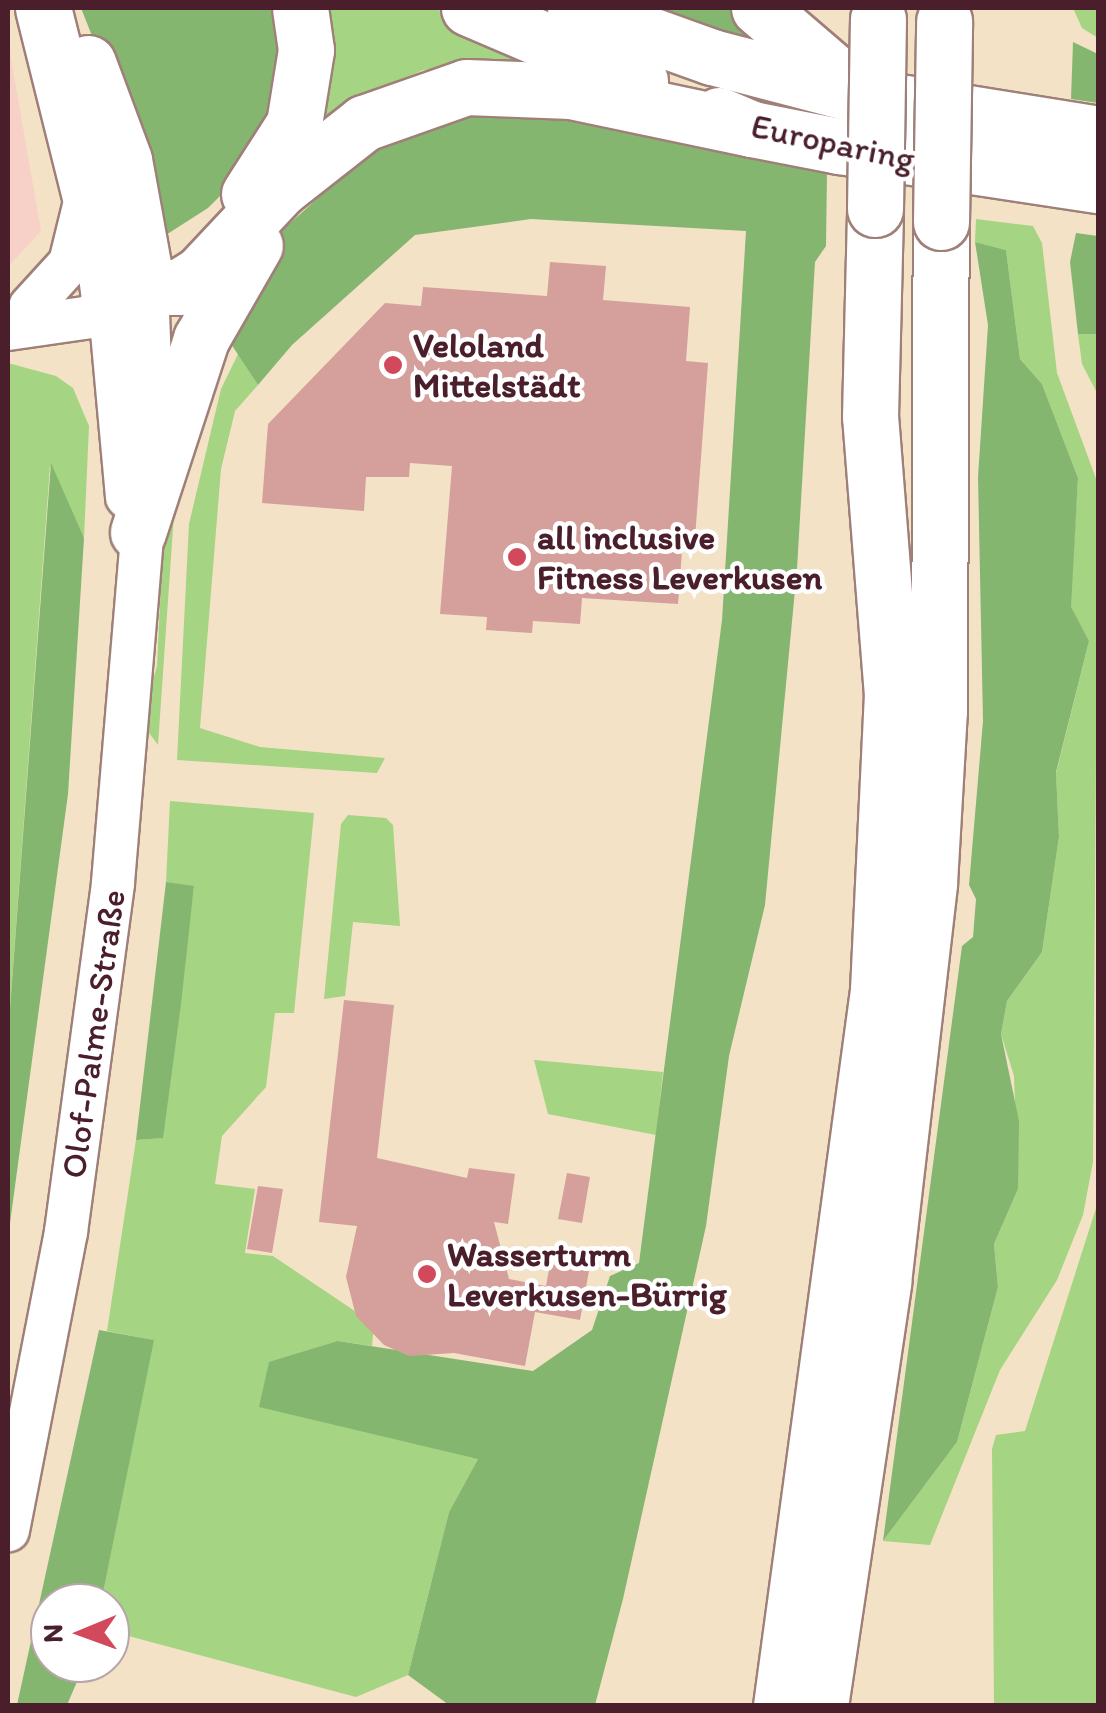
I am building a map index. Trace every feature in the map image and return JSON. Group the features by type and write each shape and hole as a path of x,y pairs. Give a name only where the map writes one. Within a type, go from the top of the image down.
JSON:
{"highway":[{"path":"42,8 88,188 128,293"},
{"path":"66,8 124,160 128,293"},
{"path":"128,293 156,266 214,228 274,162 304,84 300,8"},
{"name":"Europaring","path":"469,8 752,128 1028,179 1098,185"},
{"name":"Europaring","path":"575,8 712,57 862,96 1098,134"},
{"path":"758,8 862,96"},
{"path":"781,1706 878,990 892,695 870,417 878,8"},
{"path":"820,1706 861,1442 929,884 939,711 944,8"},
{"path":"128,293 180,287 202,274 295,180 364,123 466,88 571,91 752,128"},
{"path":"138,532 201,339 241,264 291,200 295,180"},
{"path":"848,1706 861,1442"}],"main road":[{"path":"19,318 70,264 88,188"},
{"path":"19,318 88,293 128,293"},
{"name":"Olof-Palme-Straße","path":"128,293 116,391 121,478 138,532"},
{"name":"Olof-Palme-Straße","path":"8,1530 66,1232 94,1042 122,785 138,532 152,418 128,293"},
{"path":"19,318 85,353 116,391"}],"shaded area":[{"path":"8,41 41,231 8,267"}],"green space":[{"path":"81,8 285,8 285,91 246,170 208,208 158,240 133,140"},
{"path":"311,8 434,8 545,58 423,70 375,92 308,145"},
{"path":"627,8 744,8 794,55"},
{"path":"1073,8 1098,8 1098,38 1082,28"},
{"path":"1073,42 1098,54 1098,103 1071,99"},
{"path":"524,105 827,172 826,246 815,262 797,569 765,905 729,1056 706,1226 623,1599 595,1705 449,1705 408,1675 449,1512 478,1459 259,1407 269,1362 338,1341 533,1371 592,1330 610,1276 639,1263 722,620 746,231 531,219 415,235 292,345 258,385 220,327 279,233 394,130 465,107"},
{"path":"976,219 1033,226 1042,243 1057,373 1098,484 1093,1162 1083,1215 1057,1280 1000,1370 930,1545 883,1541 957,1442 998,1287 994,1244 1018,1189 1014,1076 1001,1034 1007,1001 1042,952 1059,837 1056,773 1089,641 1070,607 1078,478 1042,384 1020,359 1006,250 975,242"},
{"path":"1076,233 1098,236 1096,334 1078,334 1070,262"},
{"path":"975,242 1006,250 1020,359 1042,384 1078,478 1071,607 1089,641 1056,772 1059,837 1042,952 1007,1001 1001,1034 1019,1121 1018,1189 994,1244 998,1287 957,1442 883,1541 962,946 973,937 976,899 969,885 983,721 978,477 988,325"},
{"path":"1098,333 1098,395 1082,364 1078,334"},
{"path":"238,354 258,385 235,411 221,469 200,728 260,747 385,758 377,773 177,760 189,524 221,389"},
{"path":"8,363 56,376 73,388 89,426 84,538 50,466 8,1035"},
{"path":"51,463 84,538 68,794 8,1238 8,1035"},
{"path":"177,487 158,745 141,722 157,666 163,540"},
{"path":"170,801 314,813 294,1013 275,1013 266,1087 222,1136 215,1184 255,1189 245,1253 273,1256 374,1324 372,1346 338,1341 478,1459 449,1512 408,1675 356,1697 130,1636 130,1583 105,1583 153,1340 107,1331 136,1140 162,1138 194,887 166,882"},
{"path":"348,815 386,818 393,825 400,926 353,922 345,996 324,999 341,824"},
{"path":"166,882 194,886 181,1004 163,1138 136,1140"},
{"path":"534,1060 663,1072 656,1135 548,1114"},
{"path":"1098,1202 1098,1700 1095,1705 994,1706 992,1449 996,1435 1025,1431"},
{"path":"99,1330 154,1340 105,1583 44,1583"},
{"path":"30,1646 30,1683 76,1683 67,1705 17,1705"}],"building":[{"path":"550,262 606,266 603,300 690,307 686,361 708,363 694,552 682,551 678,604 582,598 580,624 533,621 532,633 486,630 487,617 440,614 452,466 410,463 409,477 366,477 364,511 262,503 268,424 385,303 421,306 423,287 547,296"},
{"path":"344,1000 394,1005 377,1158 467,1178 469,1168 515,1174 508,1224 494,1222 509,1279 546,1286 550,1264 589,1271 580,1320 535,1312 525,1366 454,1353 409,1356 384,1345 356,1316 346,1277 357,1226 319,1222"},
{"path":"567,1173 590,1177 582,1223 558,1219"},
{"path":"258,1186 283,1189 272,1253 247,1249"}],"place":[{"name":"Veloland Mittelstädt","path":"393,365"},
{"name":"all inclusive Fitness Leverkusen","path":"517,557"},
{"name":"Wasserturm Leverkusen-Bürrig","path":"427,1274"}]}
